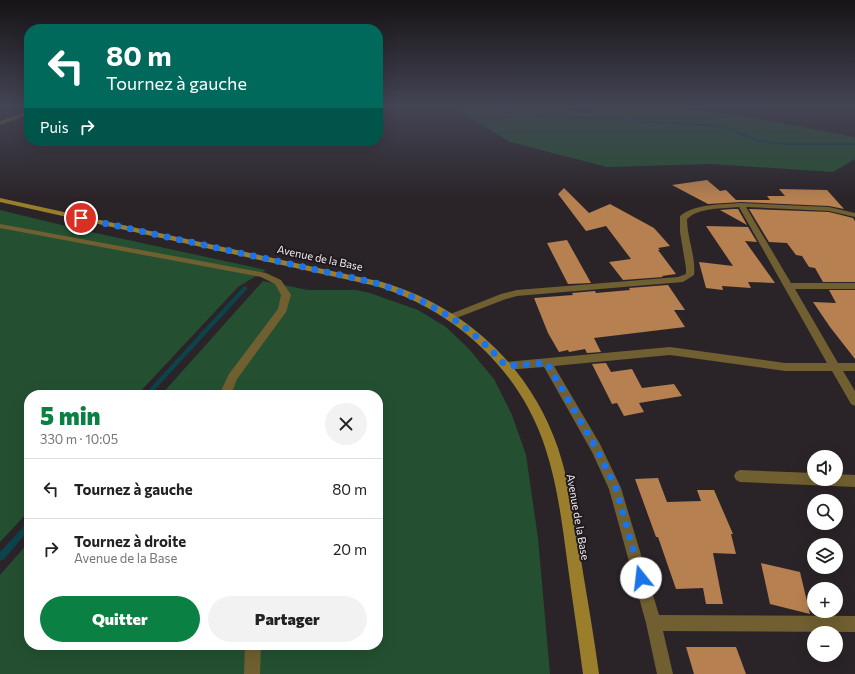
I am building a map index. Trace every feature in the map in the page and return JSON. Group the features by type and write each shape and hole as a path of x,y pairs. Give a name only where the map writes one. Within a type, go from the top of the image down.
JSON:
{"main road":[{"name":"Avenue de la Base","path":"0,200 372,282 428,303 451,317 476,336 506,366 523,389 537,412 551,449 562,485 592,674"}],"street":[{"path":"741,205 790,286 855,401"},
{"path":"451,317 504,296 680,280 690,274 691,269 683,234 683,218 690,212 700,209 741,205 808,207 829,209 855,215"},
{"path":"0,226 263,275 278,282 286,295 283,310 233,377 227,390"},
{"path":"790,286 855,286"},
{"path":"506,366 678,351 785,367 855,367"},
{"path":"547,363 596,448 616,488 654,623 665,674"},
{"path":"740,476 855,481"},
{"path":"654,623 855,624"},
{"path":"252,674 253,650"}],"green space":[{"path":"503,137 855,137 855,159 833,172 711,164 607,167 510,142"},
{"path":"0,210 82,230 266,270 238,287 142,390 24,390 24,516 0,542"},
{"path":"263,281 308,290 356,290 370,293 418,310 446,327 468,348 494,379 512,415 526,455 538,538 550,674 0,674 0,575 24,548 24,650 383,650 383,390 165,390"}],"building":[{"path":"707,180 720,191 726,190 736,200 770,200 767,196 785,196 779,189 827,190 844,209 829,206 741,202 708,204 672,185"},
{"path":"564,188 589,213 610,204 654,228 670,246 658,248 660,250 658,250 676,274 662,276 663,277 623,280 609,262 631,259 606,226 586,231 558,194"},
{"path":"738,209 747,225 720,210"},
{"path":"749,209 829,212 853,218 855,221 855,282 823,282 815,268 809,267 802,256 796,255 787,243 769,242"},
{"path":"706,226 748,227 757,242 745,241 775,283 748,282 751,288 722,286 723,290 706,288 699,262 733,266"},
{"path":"567,240 591,283 568,284 547,243"},
{"path":"668,285 685,310 674,310 685,327 594,338 601,352 587,353 585,349 559,352 548,333 534,298 573,295 572,293 595,291 596,293 630,290 629,288"},
{"path":"829,290 855,290 855,359 813,302 836,303"},
{"path":"606,363 611,372 632,369 642,388 674,384 682,396 639,403 644,412 624,416 617,403 612,404 592,364"},
{"path":"658,478 667,502 701,501 697,490 714,490 733,534 731,534 736,554 713,553 723,604 706,604 703,588 676,589 658,537 656,537 635,479"},
{"path":"761,563 800,572 807,601 807,613 770,604"},
{"path":"686,647 736,647 746,674 694,674"}],"waterway":[{"path":"750,137 757,140 783,144 855,144"},
{"path":"152,390 245,288"},
{"path":"0,557 24,531"}],"route":[{"path":"81,218 195,242 390,287 428,303 451,317 476,336 506,366 547,363 596,448 616,488 641,578"}]}
